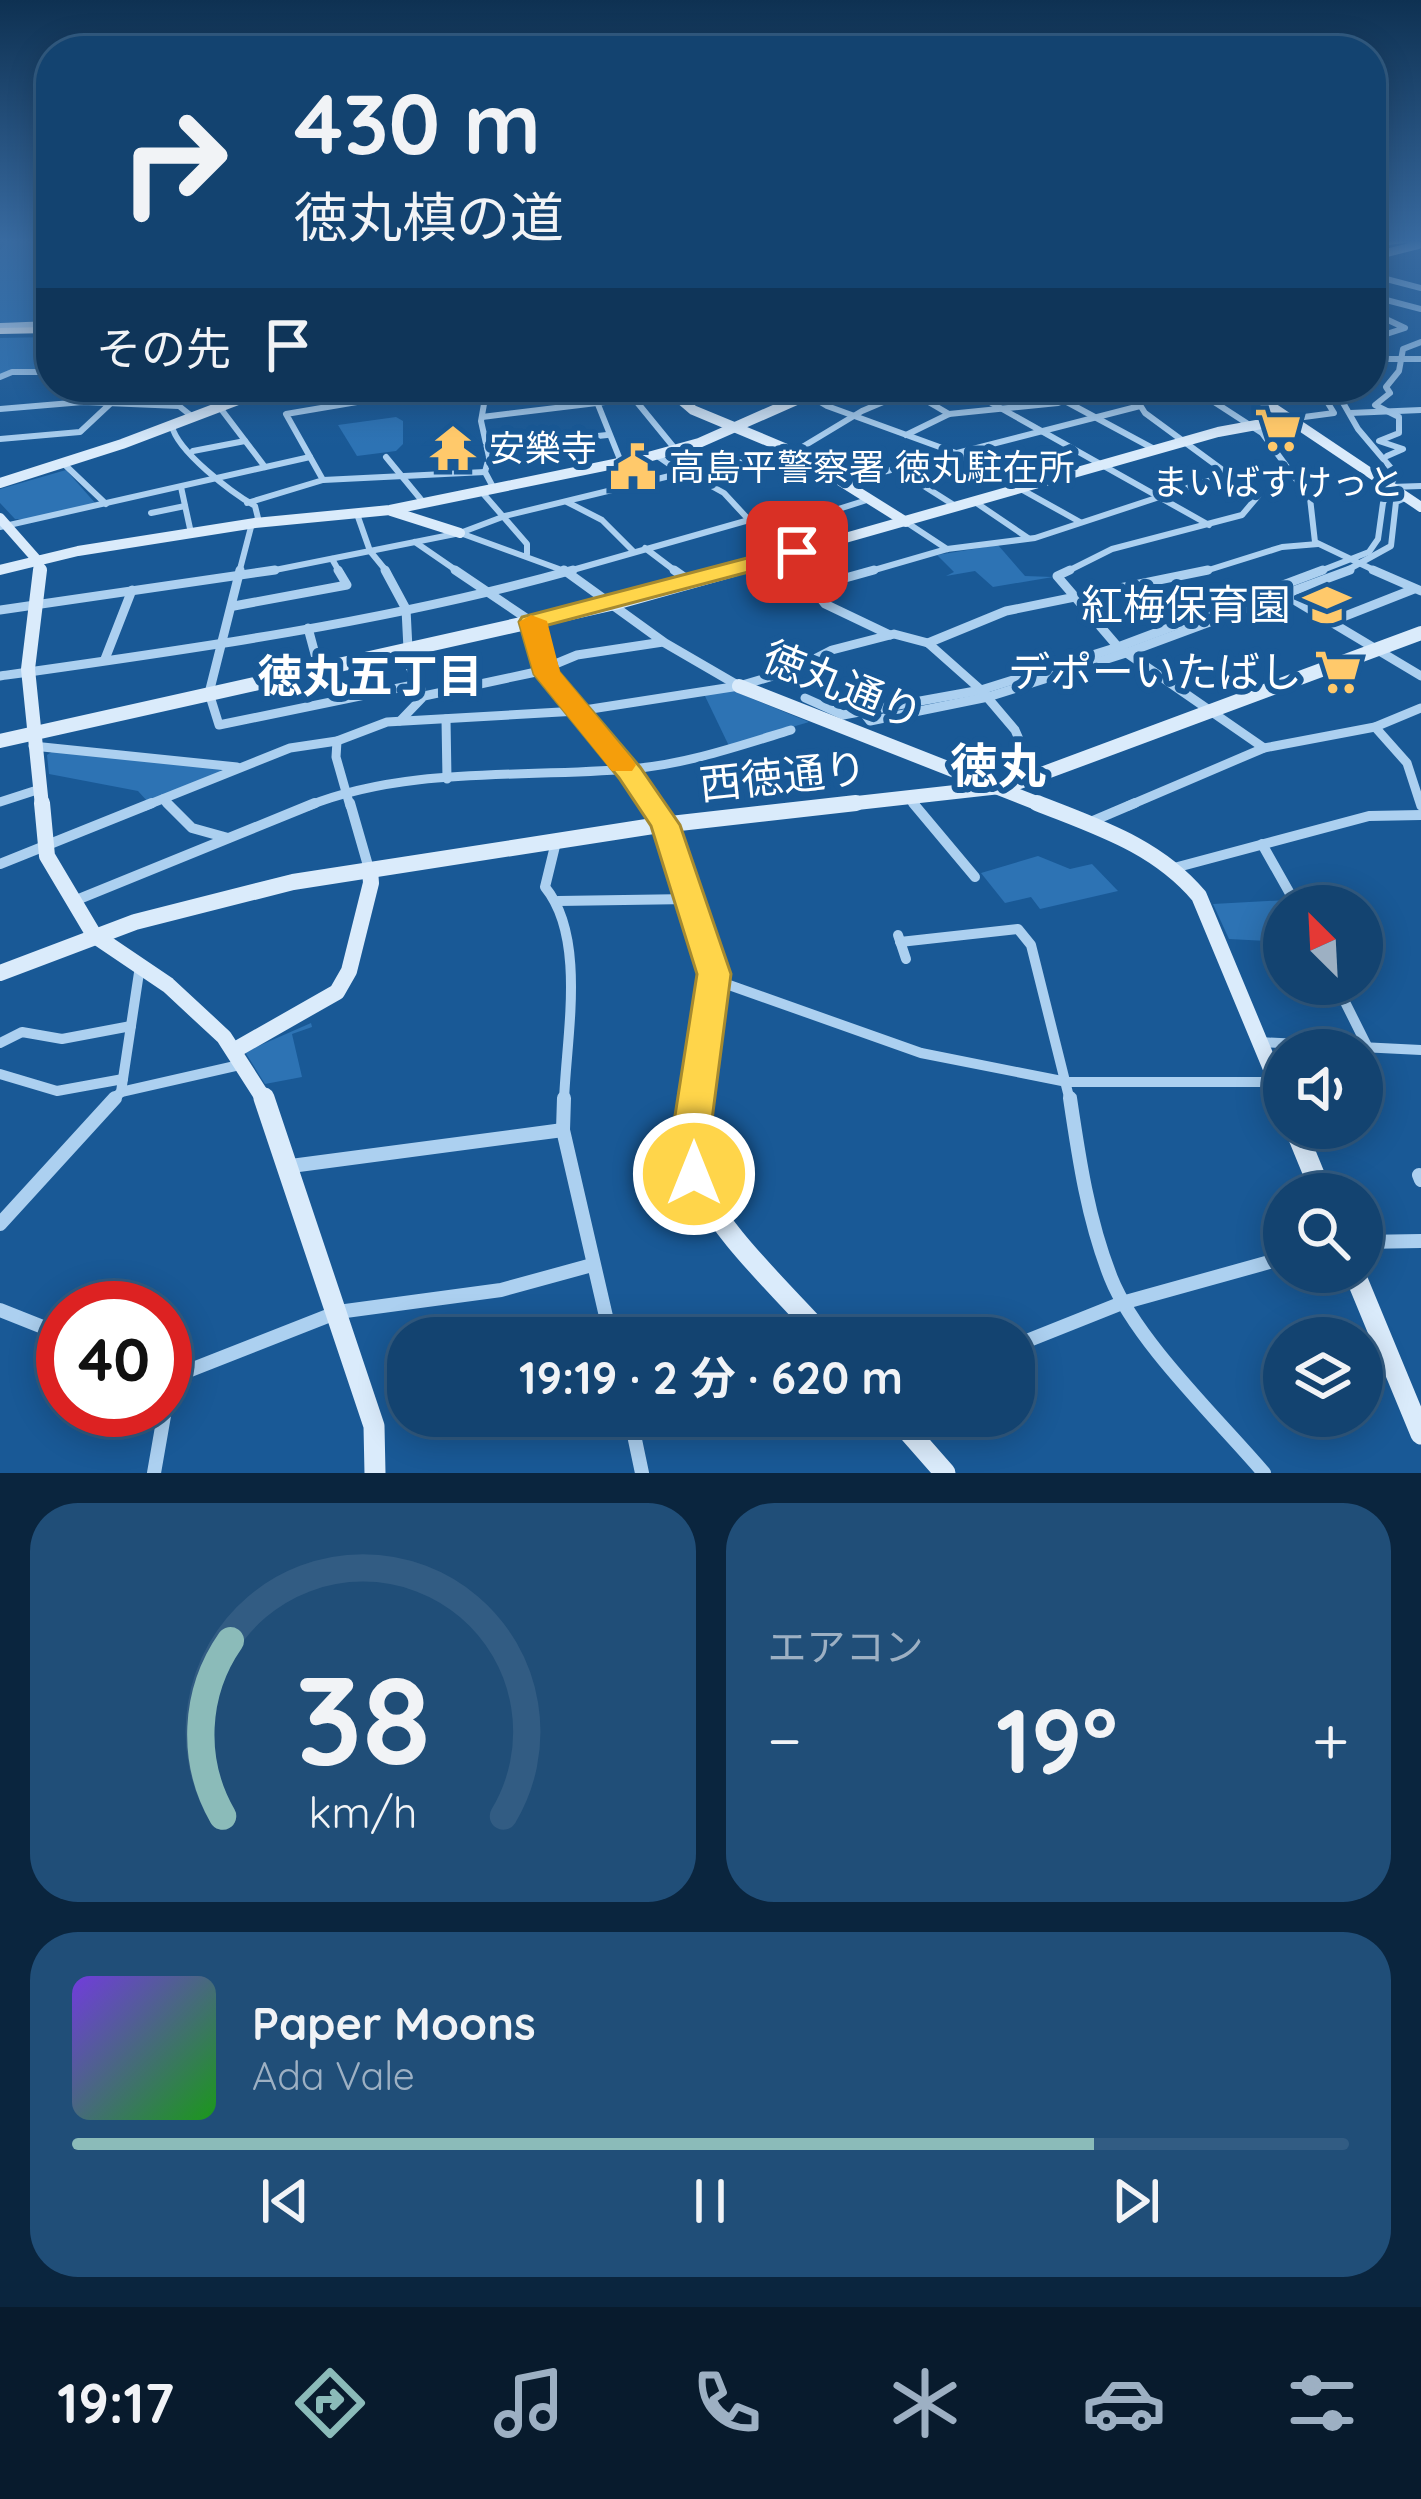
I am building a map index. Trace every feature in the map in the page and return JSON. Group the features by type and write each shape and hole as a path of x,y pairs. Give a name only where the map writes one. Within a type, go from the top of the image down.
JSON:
{"highway":[{"path":"0,330 36,329"}],"street":[{"path":"1386,319 1405,328 1386,334"},
{"path":"1386,387 1405,356 1403,349 1421,342"},
{"path":"1386,358 1421,359"},
{"path":"0,377 36,372"},
{"path":"0,409 83,402 166,405 179,406 194,418"},
{"path":"0,483 238,402"},
{"path":"323,480 286,414 352,402"},
{"path":"485,402 486,488 527,544 527,554"},
{"path":"595,402 621,462"},
{"path":"482,417 620,402"},
{"path":"638,402 676,450"},
{"path":"688,402 794,452 947,549"},
{"path":"0,570 255,523 390,510 656,455 788,402"},
{"path":"822,402 956,453 1080,522"},
{"path":"0,610 242,576 460,533 684,473 794,452 880,402"},
{"path":"929,402 949,414"},
{"path":"987,402 1209,525"},
{"path":"906,435 949,414 1064,402 1156,449"},
{"path":"1140,406 1142,402"},
{"path":"1216,402 1253,424 1310,498 1318,544"},
{"path":"1264,402 1421,507"},
{"path":"1122,650 1350,560 1378,542 1385,493 1396,470 1375,441 1331,402"},
{"path":"1338,402 1342,414"},
{"path":"1375,441 1399,433 1399,417 1379,409 1375,405 1379,402"},
{"path":"0,439 80,432 110,403"},
{"path":"844,482 1140,406"},
{"path":"1140,406 1258,496 1249,511 1112,549 1077,561 1057,576 1122,650 1264,748"},
{"path":"221,409 265,467"},
{"path":"33,739 209,693 615,604 1253,424 1379,409 1421,410"},
{"path":"172,426 175,440 193,451 214,480 255,506 242,576 209,693 218,725 418,684"},
{"path":"487,448 607,435"},
{"path":"193,451 245,441"},
{"path":"1375,441 1421,450"},
{"path":"1387,456 1403,449"},
{"path":"656,455 724,493 787,555 825,604 890,635 928,643 1015,730 1035,776"},
{"path":"2,523 310,457"},
{"path":"386,457 423,502"},
{"path":"64,464 106,504"},
{"path":"896,469 957,507"},
{"path":"248,502 323,480 485,472"},
{"path":"813,587 947,549 1031,540 1230,473"},
{"path":"1391,487 1421,486"},
{"path":"181,487 190,533"},
{"path":"805,698 843,716 864,713 870,721 984,694 1122,650 1362,566 1387,551 1396,502 1406,497"},
{"path":"0,676 223,645 490,593 750,520 817,516 870,499"},
{"path":"567,502 602,520 633,551"},
{"path":"975,502 1031,540"},
{"path":"151,513 185,506"},
{"name":"徳丸通り","path":"390,510 568,572 664,642 739,686 1132,842 1174,868 1198,896 1263,1051"},
{"path":"357,514 370,551 393,579 406,609 405,650 424,696"},
{"path":"2,523 37,560 39,602 28,669 44,847 94,935 186,998 239,1057 267,1105 374,1426 375,1473"},
{"path":"415,542 531,622 545,669 665,825 716,980 691,1135 694,1174 712,1210 804,1317"},
{"path":"928,643 1006,611 1180,578 1282,547 1318,544 1417,588"},
{"path":"645,548 691,582"},
{"path":"234,606 347,585 332,559"},
{"path":"1330,622 1417,588"},
{"path":"105,659 132,590"},
{"path":"1284,594 1421,676"},
{"path":"308,628 319,669"},
{"name":"西徳通り","path":"0,973 94,935 212,900 370,870 665,825 996,789 1421,633"},
{"path":"0,864 298,746 338,741 400,721 578,711 739,686 793,670 832,650 890,635"},
{"path":"400,721 424,696 545,669 577,655 664,642"},
{"path":"1088,824 1264,748 1375,728 1421,707"},
{"path":"446,719 447,778"},
{"path":"1174,868 1370,816 1421,811 1407,763 1375,728"},
{"path":"74,901 346,791 447,778 626,769 722,751 791,730"},
{"path":"0,741 33,739 243,767"},
{"path":"0,1074 57,1091 122,1086 239,1057 320,1006 341,987 371,883 336,757 338,741"},
{"path":"0,802 37,790"},
{"path":"909,798 975,877"},
{"path":"164,799 192,828 230,838"},
{"path":"557,841 545,887 557,901 570,933 562,1130 606,1317"},
{"path":"1262,844 1285,885"},
{"path":"557,901 691,898"},
{"path":"906,959 899,939 1016,927 1031,944 1067,1082 1084,1190 1122,1303 1264,1473"},
{"path":"0,1224 122,1086 140,965"},
{"path":"716,980 921,1053 1067,1082 1263,1082"},
{"path":"0,1043 22,1032 62,1040 131,1026"},
{"path":"1259,1042 1263,1042"},
{"path":"1383,1049 1421,1050"},
{"path":"291,1166 562,1130"},
{"path":"1383,1242 1421,1241"},
{"path":"1035,1338 1122,1303 1263,1264"},
{"path":"192,1368 338,1312 501,1290 592,1265"},
{"path":"1363,1293 1421,1434"},
{"path":"0,1310 36,1324"},
{"path":"154,1473 160,1437"},
{"path":"634,1437 642,1473"},
{"path":"913,1437 945,1473"}],"shaded area":[{"path":"0,309 36,309 36,322 0,323"},
{"path":"36,337 36,371 0,375 0,338"},
{"path":"396,417 403,421 403,444 396,451 357,456 338,425"},
{"path":"66,470 96,504 15,519 0,503 0,489"},
{"path":"998,545 1025,576 1053,577 993,587 975,571 946,576 954,572 937,555"},
{"path":"731,690 809,722 729,746 704,694"},
{"path":"53,751 221,768 220,773 148,802 138,791 49,774 47,755"},
{"path":"1038,856 1070,869 1092,864 1118,891 1040,909 1031,897 1005,903 981,873"},
{"path":"1263,901 1263,941 1229,939 1213,904"},
{"path":"311,1023 312,1027 292,1034 302,1077 265,1084 245,1052"}],"slow traffic":[{"path":"535,621 531,622 547,674 622,765"}],"place":[{"name":"まいばすけっと","path":"1278,430"},
{"name":"安樂寺","path":"453,448"},
{"name":"高島平警察署 徳丸駐在所","path":"633,467"},
{"name":"紅梅保育園","path":"1327,605"},
{"name":"デポーいたばし","path":"1338,672"}],"district":[{"name":"徳丸五丁目","path":"370,676"},
{"name":"徳丸","path":"998,766"}],"route":[{"path":"694,1174 691,1135 716,980 665,825 630,773 547,674 531,622 615,604 797,552"}]}
